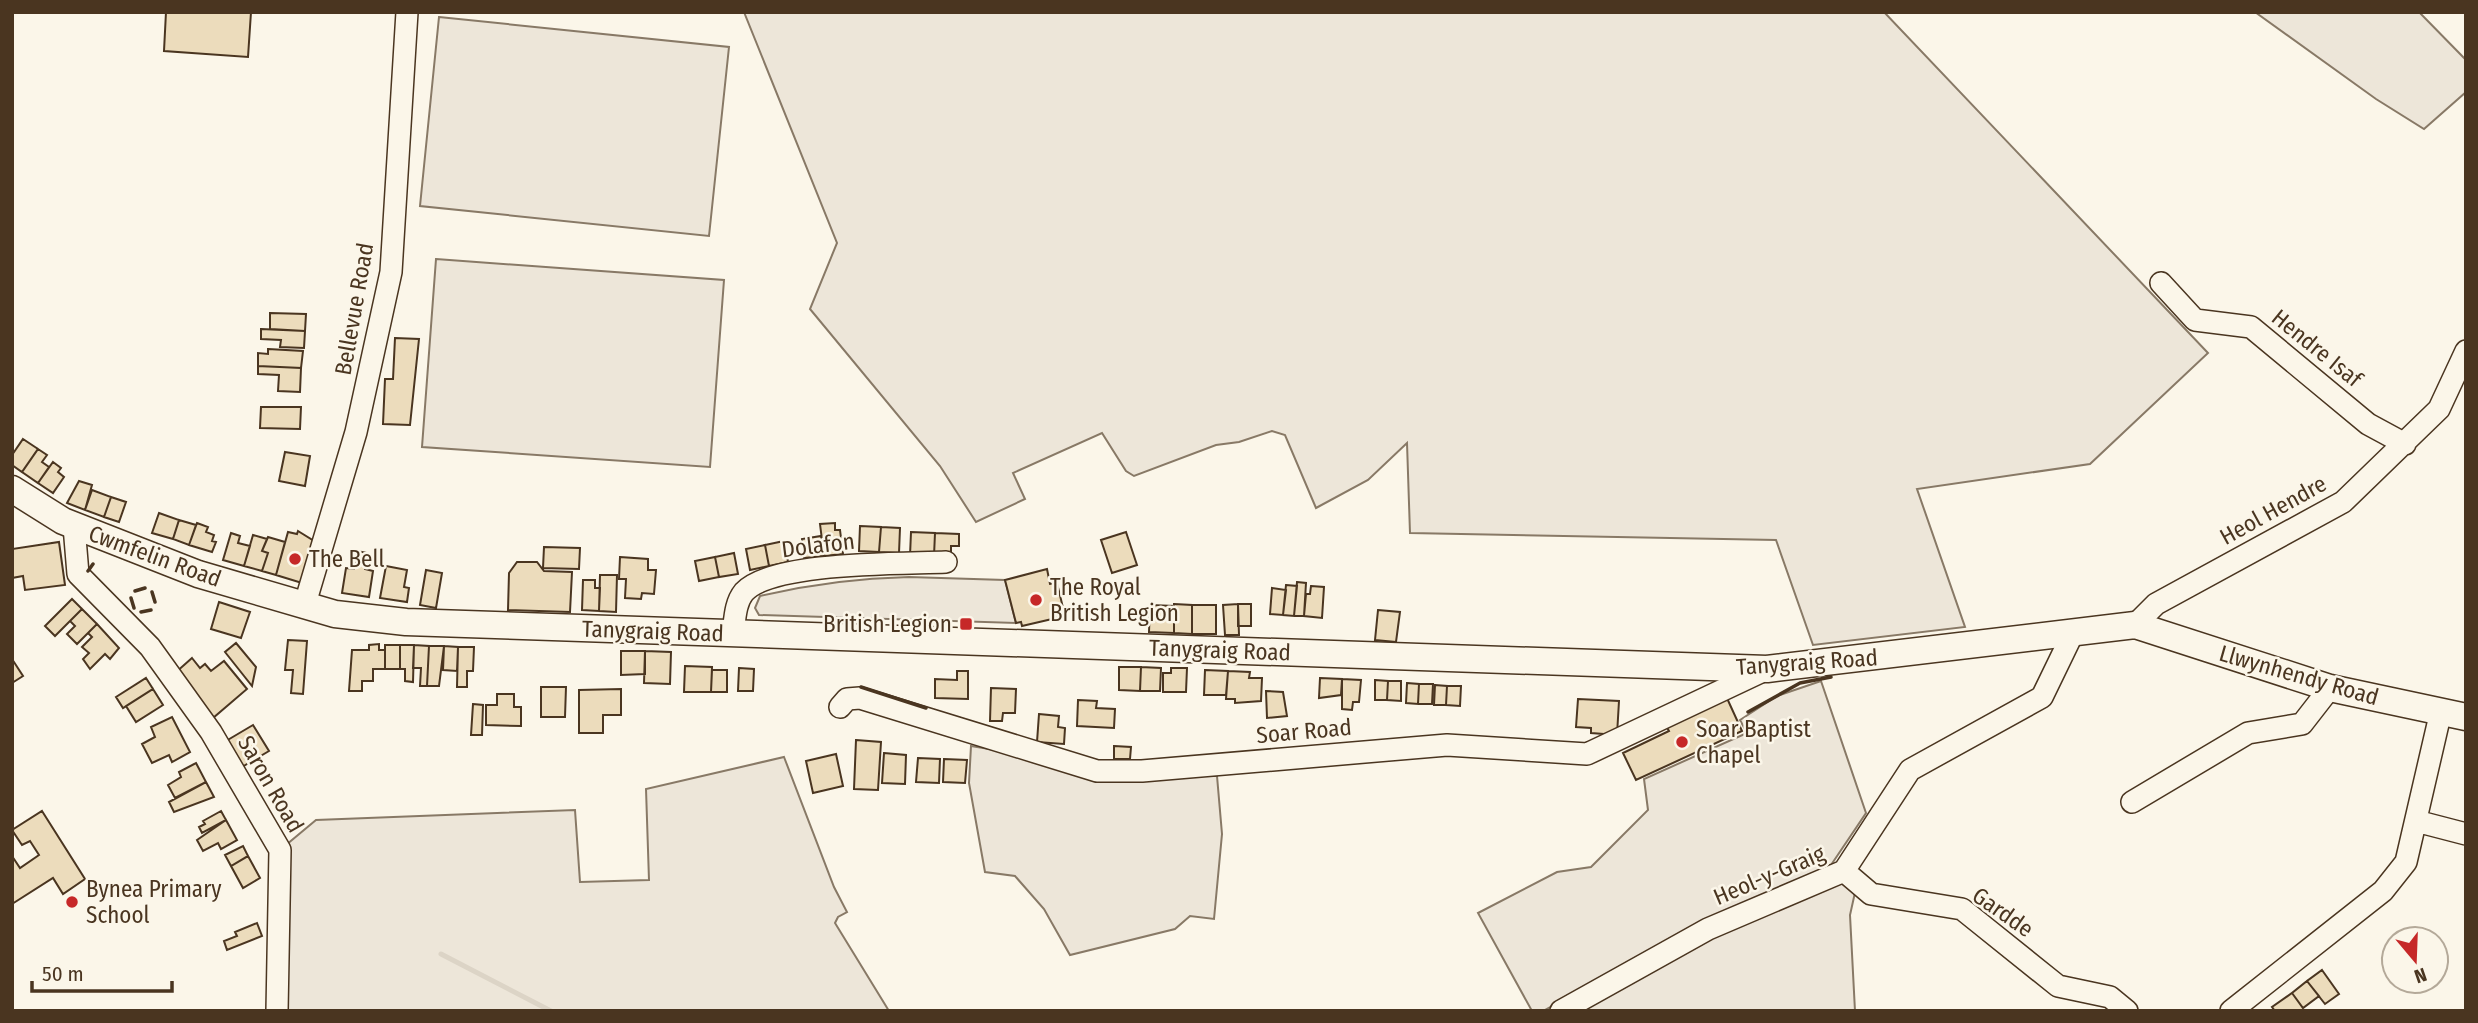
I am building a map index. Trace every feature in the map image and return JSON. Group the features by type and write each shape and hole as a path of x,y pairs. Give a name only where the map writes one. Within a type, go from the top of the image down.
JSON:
{"main road":[{"name":"Cwmfelin Road","path":"12,489 74,526 198,574 304,607"},
{"name":"Tanygraig Road","path":"304,607 335,614 406,622 1767,669 2135,625"},
{"name":"Llwynhendy Road","path":"2135,625 2330,688 2453,714"}],"street":[{"name":"Bellevue Road","path":"304,607 356,432 391,272 407,12"},
{"name":"Hendre Isaf","path":"2161,283 2195,320 2251,327 2368,424 2405,444"},
{"name":"Heol Hendre","path":"2135,625 2155,604 2343,502 2440,409 2466,352"},
{"name":"Saron Road","path":"74,526 78,573 150,647 211,732 280,850 277,1011"},
{"name":"Dolafon","path":"733,633 736,609 744,593 761,580 797,571 946,562"},
{"name":"Heol-y-Graig","path":"1561,1011 1708,929 1844,871 1910,770 2042,697 2073,633"},
{"name":"Soar Road","path":"840,707 847,699 860,698 1097,771 1142,771 1447,745 1587,754 1767,669"},
{"path":"2133,802 2248,733 2302,724 2330,688"},
{"path":"2231,1011 2383,891 2406,862 2416,821 2453,714"},
{"path":"2416,821 2466,834"},
{"name":"Gardde","path":"1844,871 1871,894 1962,909 2058,986 2110,998 2127,1011"}],"shaded area":[{"path":"744,12 1884,12 2208,353 2090,464 1917,489 1965,627 1813,645 1776,540 1410,533 1407,443 1368,480 1316,508 1285,435 1272,431 1239,442 1216,445 1134,476 1126,471 1102,433 1013,473 1025,499 976,522 940,466 810,309 837,243"},
{"path":"2255,12 2419,12 2466,60 2466,92 2424,129 2376,99"},
{"path":"439,17 729,47 709,236 420,206"},
{"path":"436,259 724,280 710,467 422,447"},
{"path":"909,577 1005,580 1016,623 759,615 755,608 760,596 779,592 834,582"},
{"path":"1821,681 1866,813 1831,865 1700,924 1543,1011 1532,1011 1478,913 1557,872 1591,867 1648,810 1644,779 1747,733 1740,720 1777,696"},
{"path":"971,746 1152,776 1217,776 1222,834 1214,919 1190,916 1175,929 1070,955 1044,909 1015,876 985,872 969,783"},
{"path":"784,757 834,887 847,912 838,917 835,923 889,1011 279,1011 280,850 316,820 575,810 580,882 649,880 646,789"},
{"path":"1843,880 1856,888 1850,915 1855,1011 1579,1011 1713,937"}],"building":[{"path":"166,12 251,12 248,57 164,51"},
{"path":"270,313 306,314 305,331 270,329"},
{"path":"261,329 305,331 304,348 280,347 281,340 261,339"},
{"path":"395,338 419,339 410,425 383,424 385,379 393,379"},
{"path":"268,349 303,351 301,368 258,366 258,353 268,354"},
{"path":"258,366 301,368 300,392 278,391 279,375 258,374"},
{"path":"261,407 301,407 300,429 260,428"},
{"path":"23,439 38,449 22,472 12,465 12,455"},
{"path":"38,449 47,455 42,462 49,467 38,483 22,472"},
{"path":"285,452 310,456 305,486 279,481"},
{"path":"53,462 61,468 58,472 64,477 53,493 38,483"},
{"path":"79,481 92,485 85,510 67,503"},
{"path":"92,490 111,497 104,517 85,510"},
{"path":"111,497 126,502 119,522 104,517"},
{"path":"159,513 179,520 173,539 152,533"},
{"path":"179,520 196,525 189,545 173,539"},
{"path":"197,523 208,527 206,532 214,535 212,541 216,542 212,552 189,545"},
{"path":"835,523 835,530 840,530 843,554 824,556 820,524"},
{"path":"860,526 881,527 879,552 859,551"},
{"path":"881,527 900,528 899,553 879,552"},
{"name":"The Bell","path":"298,531 314,541 302,583 276,575 288,532 297,534"},
{"path":"911,532 935,533 934,556 910,556"},
{"path":"1126,532 1137,565 1112,573 1101,540"},
{"path":"231,533 240,536 238,543 250,546 244,566 223,560"},
{"path":"935,533 959,534 959,546 951,546 951,556 934,556"},
{"path":"253,535 267,539 262,551 268,553 262,571 244,566"},
{"path":"821,536 824,556 804,558 802,539"},
{"path":"268,537 285,542 276,575 262,571 268,553 262,551"},
{"path":"784,541 788,562 769,566 765,545"},
{"path":"59,542 65,585 25,590 23,576 12,578 12,549"},
{"path":"765,545 769,566 750,570 746,549"},
{"path":"544,547 580,548 579,569 543,568"},
{"path":"357,551 367,553 365,569 373,571 369,597 342,593 346,568 354,569"},
{"path":"734,553 738,574 719,577 715,557"},
{"path":"620,557 648,559 648,570 656,570 654,594 642,593 641,599 625,598 626,579 619,579"},
{"path":"715,557 719,577 699,581 695,561"},
{"path":"517,562 537,562 544,571 572,572 570,612 508,610 509,573"},
{"path":"386,566 407,570 404,587 409,588 407,602 380,598"},
{"name":"The Royal British Legion","path":"1047,569 1050,584 1057,583 1065,616 1022,626 1021,622 1016,623 1005,580"},
{"path":"426,570 442,573 436,608 420,605"},
{"path":"600,575 617,575 616,612 599,611"},
{"path":"583,580 595,580 595,588 600,588 599,611 582,610"},
{"path":"1297,582 1306,583 1304,616 1294,616"},
{"path":"1286,585 1297,586 1294,616 1283,615"},
{"path":"1311,586 1324,587 1322,618 1304,616 1306,594 1310,594"},
{"path":"1272,588 1286,590 1283,615 1270,614"},
{"path":"72,599 82,609 55,636 45,626"},
{"path":"219,602 250,612 241,638 211,629"},
{"path":"1174,604 1192,605 1192,634 1174,633"},
{"path":"1238,604 1239,635 1225,635 1223,605"},
{"path":"1238,604 1251,604 1251,626 1238,626"},
{"path":"1150,605 1174,606 1174,633 1149,632"},
{"path":"1192,605 1216,605 1216,634 1192,634"},
{"path":"82,609 97,624 77,644 67,634 75,626 70,621"},
{"path":"1378,610 1400,612 1396,642 1375,640"},
{"path":"97,624 119,648 110,659 105,654 90,669 83,659 89,653 82,647 92,637 88,633"},
{"path":"288,640 307,641 303,694 291,693 293,670 285,670"},
{"path":"236,643 256,667 252,686 225,652"},
{"path":"379,644 379,650 385,650 385,669 373,669 373,681 362,681 362,691 349,691 352,650 369,650 369,645"},
{"path":"385,645 400,645 400,669 385,669"},
{"path":"400,645 414,645 413,682 405,681 405,669 400,669"},
{"path":"414,645 429,646 427,686 420,686 421,668 413,668"},
{"path":"429,646 444,646 439,686 427,686"},
{"path":"444,646 458,647 457,671 443,670"},
{"path":"458,647 474,647 473,671 467,671 467,687 457,687"},
{"path":"621,651 645,651 645,674 621,675"},
{"path":"645,651 671,652 670,684 644,683"},
{"path":"192,658 200,668 205,664 211,671 224,661 247,689 213,718 175,673"},
{"path":"12,659 23,676 12,683"},
{"path":"685,666 712,667 711,692 684,692"},
{"path":"1119,667 1141,667 1140,691 1119,690"},
{"path":"1141,667 1161,668 1160,691 1140,691"},
{"path":"739,668 754,669 753,691 738,691"},
{"path":"1171,668 1187,668 1186,692 1163,692 1163,673 1171,673"},
{"path":"712,670 727,670 727,692 711,692"},
{"path":"1205,670 1228,671 1226,695 1204,695"},
{"path":"957,671 968,671 968,699 935,698 935,679 957,680"},
{"path":"1228,671 1250,672 1249,678 1262,678 1261,701 1235,703 1235,699 1226,699"},
{"path":"146,678 153,689 123,708 116,697"},
{"path":"1320,678 1342,679 1341,695 1319,698"},
{"path":"1342,679 1361,680 1359,702 1353,702 1352,710 1342,709"},
{"path":"1375,680 1388,681 1387,700 1375,700"},
{"path":"1388,681 1401,681 1401,701 1387,700"},
{"path":"1407,683 1419,684 1418,704 1406,703"},
{"path":"1419,684 1433,684 1432,704 1418,704"},
{"path":"1435,685 1447,686 1446,705 1434,705"},
{"path":"1447,686 1461,686 1460,706 1446,705"},
{"path":"541,687 566,687 565,717 541,717"},
{"path":"991,688 1016,689 1015,713 1003,713 1002,721 990,721"},
{"path":"153,689 163,705 136,722 126,706"},
{"path":"621,689 621,715 603,715 603,733 579,733 579,690"},
{"path":"1266,691 1283,692 1287,716 1267,718"},
{"path":"497,694 514,694 514,707 521,707 521,726 486,725 486,705 497,705"},
{"name":"Soar Baptist Chapel","path":"1726,696 1742,731 1636,780 1623,753 1669,731 1665,724"},
{"path":"1578,699 1619,701 1617,735 1591,733 1591,728 1576,727"},
{"path":"1078,700 1097,701 1096,708 1115,709 1114,728 1077,726"},
{"path":"473,704 483,705 482,735 471,735"},
{"path":"1039,714 1059,716 1058,727 1065,728 1064,744 1037,742"},
{"path":"172,717 190,752 172,762 169,755 152,763 142,744 155,737 151,727"},
{"path":"253,725 269,751 242,767 226,741"},
{"path":"856,740 881,742 878,790 854,789"},
{"path":"1114,746 1131,747 1130,759 1114,759"},
{"path":"884,753 906,755 905,784 882,783"},
{"path":"836,754 843,786 813,793 806,761"},
{"path":"918,758 940,759 939,783 916,782"},
{"path":"944,759 967,760 965,783 943,782"},
{"path":"196,763 206,782 175,798 168,785 181,777 179,772"},
{"path":"206,782 214,797 174,812 169,802"},
{"path":"42,811 85,879 63,894 53,878 12,904 12,856 20,868 39,855 30,841 22,845 12,830"},
{"path":"221,811 226,820 202,833 199,827 205,824 203,821"},
{"path":"226,820 237,840 221,849 218,843 203,851 197,840"},
{"path":"243,846 248,856 231,866 225,855"},
{"path":"248,856 260,878 243,888 231,866"},
{"path":"257,923 262,936 227,950 224,941 237,936 235,932"},
{"path":"2322,970 2339,994 2325,1004 2307,981"},
{"path":"2307,981 2319,996 2303,1008 2292,993"},
{"path":"2292,993 2305,1011 2275,1011 2272,1007"}],"waterway":[{"path":"441,954 551,1011"}],"wall":[{"path":"88,571 93,564"},
{"path":"135,591 145,588"},
{"path":"152,592 155,602"},
{"path":"131,598 134,608"},
{"path":"141,612 151,610"},
{"path":"1748,712 1800,683 1831,677"},
{"path":"861,687 926,708"}],"place":[{"name":"The Bell","path":"295,559"},
{"name":"The Royal British Legion","path":"1036,600"},
{"name":"British Legion","path":"966,624"},
{"name":"Soar Baptist Chapel","path":"1682,742"},
{"name":"Bynea Primary School","path":"72,902"}]}
